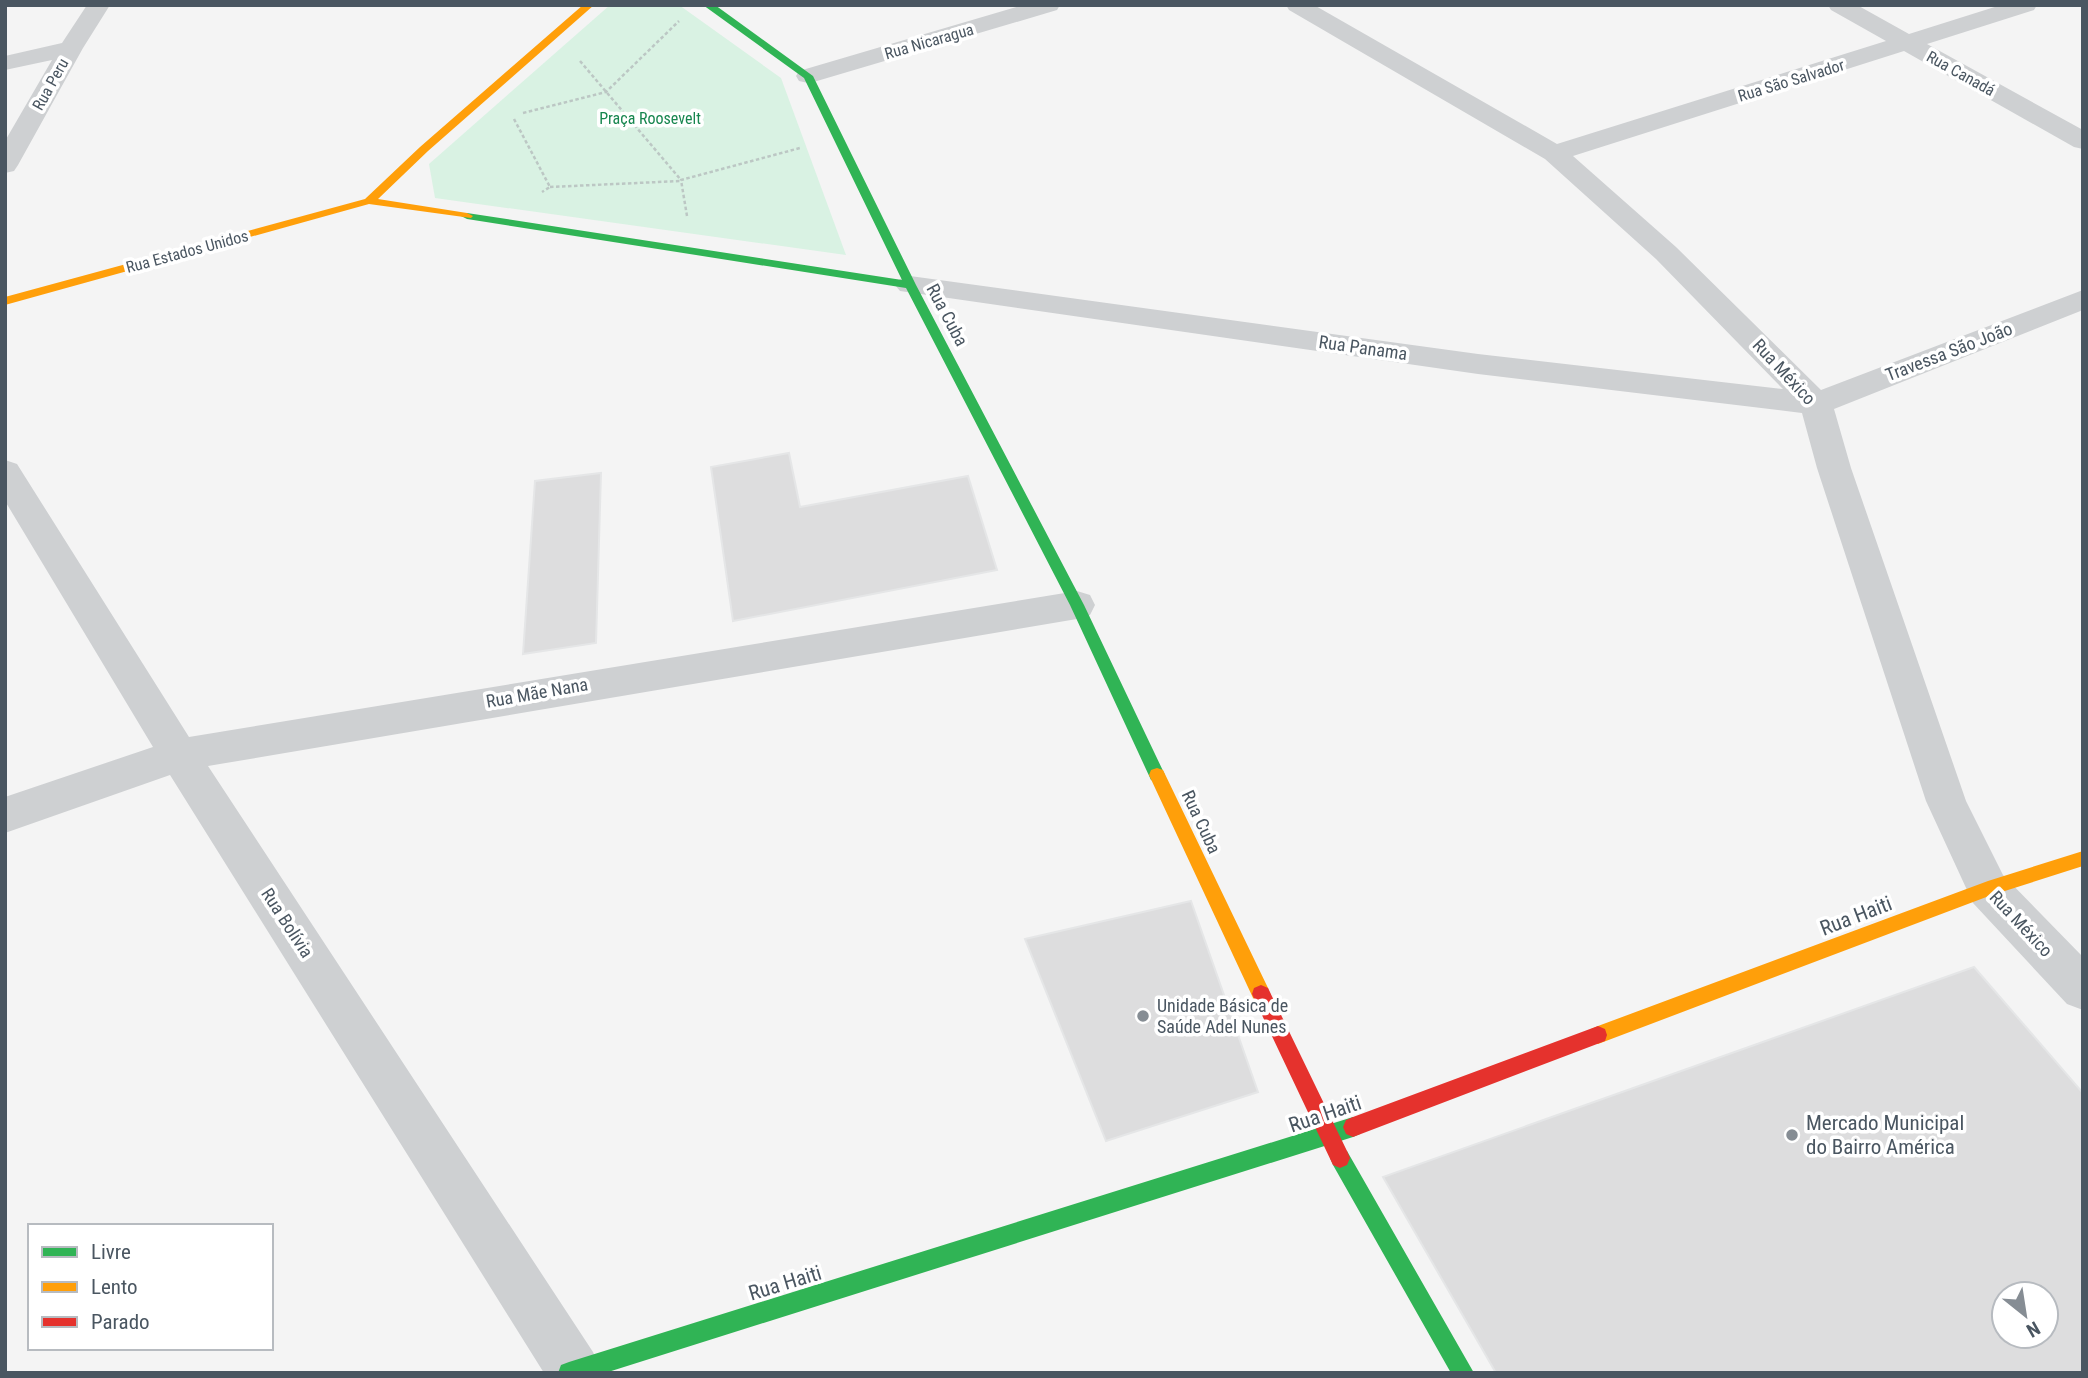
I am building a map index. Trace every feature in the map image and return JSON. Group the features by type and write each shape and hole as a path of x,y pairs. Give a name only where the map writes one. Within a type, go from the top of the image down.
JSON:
{"street":[{"name":"Rua Peru","path":"5,164 71,48 99,5"},
{"path":"369,201 424,149 589,5"},
{"path":"708,5 808,76"},
{"name":"Rua Nicaragua","path":"808,76 1049,5"},
{"name":"Rua México","path":"1297,5 1555,153 1675,261 1816,404 1834,468 1946,801 1988,889 2083,989"},
{"name":"Rua Canadá","path":"1839,5 2083,141"},
{"name":"Rua São Salvador","path":"1555,153 2026,5"},
{"path":"5,63 71,48"},
{"name":"Rua Cuba","path":"808,76 910,285 1077,605 1328,1136 1463,1373"},
{"path":"369,201 910,285"},
{"name":"Rua Estados Unidos","path":"5,301 369,201"},
{"name":"Rua Panama","path":"910,285 1478,364 1816,404"},
{"name":"Travessa São João","path":"1816,404 2083,299"},
{"name":"Rua Bolívia","path":"5,472 179,755 572,1372"},
{"name":"Rua Mãe Nana","path":"5,815 179,755 576,686 1077,605"},
{"name":"Rua Haiti","path":"572,1372 1328,1136 1988,889 2083,858"}],"path":[{"path":"550,187 512,116 606,92 684,15"},
{"path":"556,34 681,180 693,252"},
{"path":"493,220 550,187 681,180 838,138"}],"green space":[{"name":"Praça Roosevelt","path":"610,5 679,5 781,78 846,255 435,198 429,164"}],"building":[{"path":"789,453 800,507 968,476 997,570 733,621 711,467"},
{"path":"601,473 596,643 523,654 535,481"},
{"name":"Unidade Básica de Saúde Adel Nunes","path":"1191,901 1258,1092 1106,1141 1025,939"},
{"name":"Mercado Municipal do Bairro América","path":"1974,967 2083,1093 2083,1373 1496,1373 1383,1177"}],"traffic: fast":[{"path":"708,5 808,76 910,285 1077,605 1157,775"},
{"path":"467,216 910,285"},
{"path":"569,1373 1353,1127"},
{"path":"1340,1158 1463,1373"}],"traffic: slow":[{"path":"369,201 424,149 589,5"},
{"path":"5,301 369,201 467,216"},
{"path":"1157,775 1261,994"},
{"path":"1598,1035 1988,889 2083,858"}],"traffic: jam":[{"path":"1261,994 1340,1158"},
{"path":"1353,1127 1598,1035"}],"place":[{"name":"Unidade Básica de Saúde Adel Nunes","path":"1143,1016"},
{"name":"Mercado Municipal do Bairro América","path":"1792,1135"}]}
